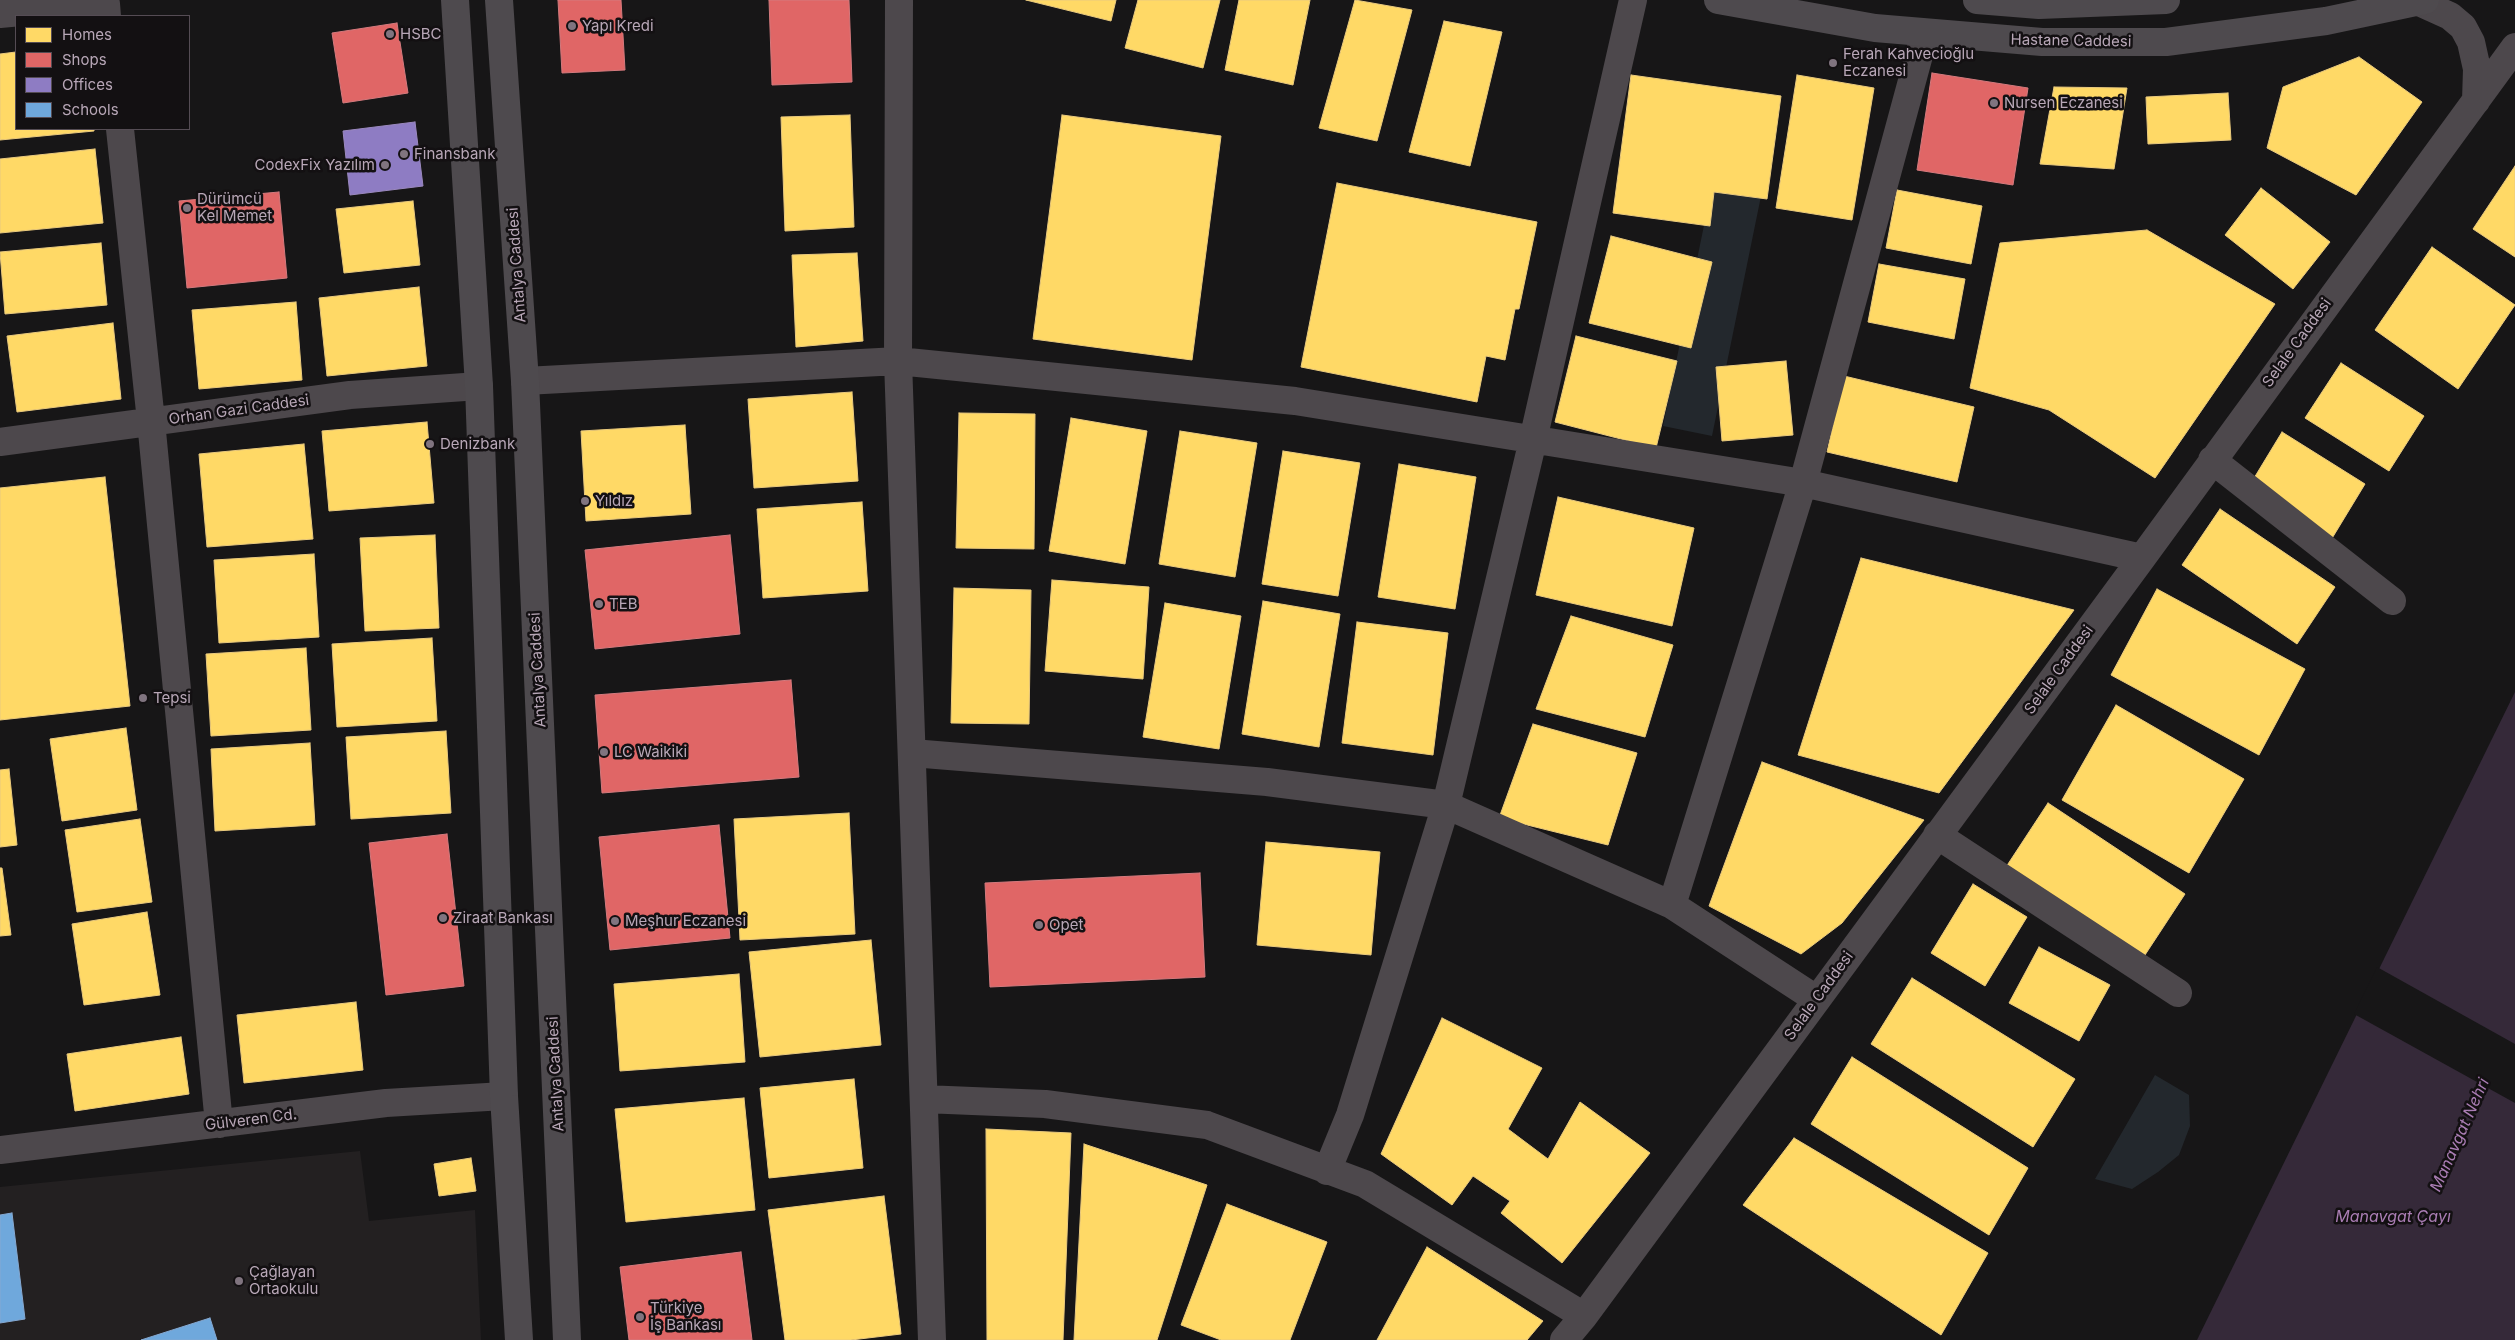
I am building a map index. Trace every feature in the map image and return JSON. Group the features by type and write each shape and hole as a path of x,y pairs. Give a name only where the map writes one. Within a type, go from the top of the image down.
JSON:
{"main road":[{"path":"455,0 479,386 504,1096 519,1340"},
{"name":"Antalya Caddesi","path":"499,0 525,381 567,1340"},
{"name":"Hastane Caddesi","path":"1718,0 1875,28 1924,34 2042,42 2166,42 2326,20 2422,1"},
{"path":"1977,0 2039,5 2166,0"}],"street":[{"path":"899,0 898,361 932,1340"},
{"path":"1328,1171 1350,1115 1446,806 1533,440 1633,0"},
{"path":"2422,1 2450,16 2463,28 2471,42 2478,69 2476,101"},
{"path":"0,14 106,4 107,15"},
{"path":"1672,905 1803,483 1924,34"},
{"name":"Selale Caddesi","path":"1564,1340 1584,1316 2142,558 2515,47"},
{"path":"120,130 151,421 219,1124"},
{"path":"525,381 898,361 1295,401 1803,483 2142,558"},
{"name":"Orhan Gazi Caddesi","path":"0,442 350,395 479,386"},
{"path":"2212,460 2392,601"},
{"path":"912,753 1267,782 1446,806 1672,905 1816,999"},
{"path":"1937,835 2178,993"},
{"name":"Gülveren Cd.","path":"0,1150 386,1103 504,1096"},
{"path":"924,1099 1045,1104 1206,1125 1365,1184 1584,1316"}],"shaded area":[{"path":"1720,147 1769,157 1712,436 1663,426"},
{"path":"2155,1075 2189,1095 2190,1126 2179,1155 2132,1189 2095,1179"},
{"name":"Çağlayan Ortaokulu","path":"360,1151 369,1221 475,1210 481,1340 0,1340 0,1187"}],"water":[{"name":"Manavgat Çayı","path":"2515,692 2515,1340 2197,1340"}],"pier":[{"path":"2377,967 2515,1044 2515,1103 2354,1014"}],"building: Homes":[{"path":"1026,0 1116,0 1111,21"},
{"path":"1138,0 1220,0 1203,68 1125,48"},
{"path":"1239,0 1310,0 1293,85 1225,70"},
{"path":"1355,0 1412,10 1377,141 1319,128"},
{"path":"1444,21 1502,32 1470,166 1409,152"},
{"path":"15,52 15,130 94,131 0,140 0,54"},
{"path":"2359,57 2422,102 2356,195 2267,148 2283,87"},
{"path":"1631,75 1781,96 1767,199 1714,192 1710,226 1613,213"},
{"path":"1797,75 1874,88 1852,220 1776,208"},
{"path":"2054,87 2127,88 2114,169 2040,164"},
{"path":"2228,93 2231,140 2148,144 2146,97"},
{"path":"850,115 854,227 785,231 781,117"},
{"path":"1062,115 1221,136 1192,360 1033,339"},
{"path":"95,149 103,223 0,233 0,159"},
{"path":"2515,166 2515,257 2473,229"},
{"path":"1337,183 1537,222 1519,309 1515,309 1505,360 1486,356 1477,402 1301,367"},
{"path":"2261,188 2330,242 2293,289 2225,235"},
{"path":"1897,190 1982,206 1971,264 1886,248"},
{"path":"413,201 420,265 344,273 336,209"},
{"path":"2147,230 2275,304 2155,478 2049,410 1970,388 2000,243"},
{"path":"1611,236 1712,262 1691,348 1589,323"},
{"path":"101,243 107,305 5,314 0,252"},
{"path":"2432,247 2515,305 2458,389 2375,330"},
{"path":"857,253 863,341 796,347 792,255"},
{"path":"1879,264 1965,279 1954,339 1868,322"},
{"path":"419,287 427,366 327,376 319,298"},
{"path":"296,302 302,380 199,389 192,310"},
{"path":"113,323 121,399 17,412 7,336"},
{"path":"1576,336 1677,361 1656,448 1555,422"},
{"path":"1786,361 1793,435 1722,441 1716,367"},
{"path":"2341,363 2424,416 2389,471 2305,418"},
{"path":"1844,376 1974,407 1957,482 1827,452"},
{"path":"852,392 858,481 754,488 748,399"},
{"path":"959,413 1035,414 1034,549 956,548"},
{"path":"1071,418 1147,431 1125,564 1049,551"},
{"path":"427,422 434,503 329,511 322,431"},
{"path":"685,425 691,514 586,521 581,431"},
{"path":"1180,431 1257,443 1235,577 1159,564"},
{"path":"2282,432 2365,484 2331,540 2248,488"},
{"path":"304,444 313,539 207,547 199,454"},
{"path":"1283,451 1360,463 1338,596 1262,584"},
{"path":"1399,464 1476,477 1455,609 1378,597"},
{"path":"105,477 130,706 0,720 0,488"},
{"path":"1558,497 1694,528 1672,626 1536,595"},
{"path":"862,502 868,591 763,598 757,509"},
{"path":"2220,509 2335,587 2297,644 2182,565"},
{"path":"435,535 439,628 365,631 360,538"},
{"path":"314,554 319,637 219,643 214,560"},
{"path":"1861,558 2074,610 1939,793 1798,755"},
{"path":"1052,580 1149,587 1143,679 1045,671"},
{"path":"954,588 1031,590 1029,724 951,723"},
{"path":"2157,589 2305,669 2259,755 2111,675"},
{"path":"1263,601 1340,614 1319,747 1242,734"},
{"path":"1165,603 1241,616 1219,749 1143,737"},
{"path":"1571,616 1673,645 1645,737 1536,709"},
{"path":"1357,622 1448,633 1433,755 1342,743"},
{"path":"432,638 437,721 337,727 332,644"},
{"path":"306,648 311,730 211,736 206,654"},
{"path":"2116,705 2244,779 2189,873 2062,800"},
{"path":"1533,724 1637,753 1608,845 1499,818"},
{"path":"126,728 137,810 62,821 50,739"},
{"path":"446,731 451,813 351,819 346,737"},
{"path":"310,743 315,825 215,831 211,749"},
{"path":"1762,762 1924,820 1842,923 1801,954 1709,906"},
{"path":"9,769 17,845 0,847 0,770"},
{"path":"2048,803 2185,894 2143,958 2006,867"},
{"path":"849,813 855,934 740,940 734,819"},
{"path":"140,819 152,902 77,912 65,830"},
{"path":"1266,842 1380,852 1371,955 1257,945"},
{"path":"0,868 2,868 11,935 0,936"},
{"path":"1973,884 2027,917 1985,986 1931,953"},
{"path":"147,912 160,995 84,1005 72,924"},
{"path":"871,940 881,1045 760,1057 749,952"},
{"path":"2039,947 2110,985 2079,1041 2009,1003"},
{"path":"739,974 745,1062 620,1071 614,984"},
{"path":"1912,978 2075,1079 2033,1147 1871,1044"},
{"path":"356,1002 363,1070 244,1083 237,1015"},
{"path":"1442,1018 1542,1068 1508,1129 1548,1159 1580,1102 1650,1153 1562,1263 1501,1213 1510,1201 1473,1176 1452,1205 1381,1154"},
{"path":"181,1037 189,1094 75,1111 67,1054"},
{"path":"1852,1057 2028,1168 1989,1235 1811,1124"},
{"path":"854,1079 863,1168 769,1178 760,1088"},
{"path":"744,1098 755,1210 626,1222 615,1109"},
{"path":"986,1129 1071,1133 1063,1340 987,1340"},
{"path":"1794,1138 1988,1253 1941,1335 1743,1205"},
{"path":"1084,1144 1207,1185 1157,1340 1074,1340"},
{"path":"471,1158 476,1191 439,1196 434,1164"},
{"path":"884,1196 901,1334 851,1340 785,1340 768,1210"},
{"path":"1227,1204 1327,1242 1290,1340 1221,1340 1181,1325"},
{"path":"1427,1247 1543,1321 1527,1340 1377,1340"}],"building: Shops":[{"path":"558,0 621,0 625,70 562,73"},
{"path":"769,0 849,0 852,82 772,85"},
{"path":"397,23 408,93 343,103 332,33"},
{"path":"1932,73 2028,88 2013,185 1917,170"},
{"path":"279,192 287,278 187,288 179,201"},
{"path":"730,535 740,634 595,649 585,550"},
{"path":"791,680 799,777 602,793 595,695"},
{"path":"719,825 730,938 610,950 599,837"},
{"path":"447,834 464,986 386,995 369,843"},
{"path":"1200,873 1205,977 990,987 985,883"},
{"path":"741,1252 752,1340 629,1340 620,1267"}],"building: Offices":[{"path":"415,122 423,186 350,195 343,131"}],"building: Schools":[{"path":"12,1213 25,1319 0,1323 0,1215"},
{"path":"210,1318 217,1340 141,1340"}],"place":[{"name":"Yapı Kredi","path":"572,26"},
{"name":"HSBC","path":"390,34"},
{"name":"Ferah Kahvecioğlu Eczanesi","path":"1833,63"},
{"name":"Nursen Eczanesi","path":"1994,103"},
{"name":"Finansbank","path":"404,154"},
{"name":"CodexFix Yazılım","path":"385,165"},
{"name":"Dürümcü Kel Memet","path":"187,208"},
{"name":"Denizbank","path":"430,444"},
{"name":"Yıldız","path":"585,501"},
{"name":"TEB","path":"599,604"},
{"name":"Tepsi","path":"143,698"},
{"name":"LC Waikiki","path":"604,752"},
{"name":"Ziraat Bankası","path":"443,918"},
{"name":"Meşhur Eczanesi","path":"615,921"},
{"name":"Opet","path":"1039,925"},
{"name":"Çağlayan Ortaokulu","path":"239,1281"},
{"name":"Türkiye İş Bankası","path":"640,1317"}],"water label":[{"name":"Manavgat Nehri","path":"2460,1135"}]}
